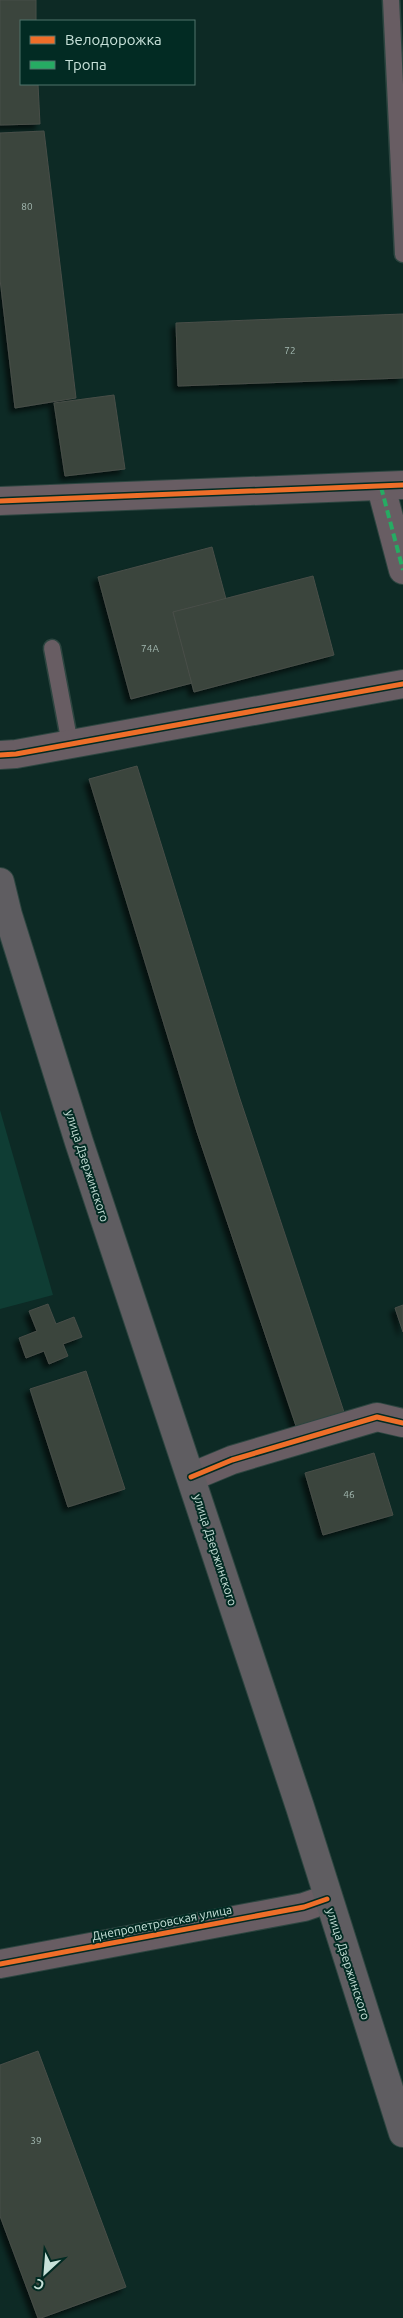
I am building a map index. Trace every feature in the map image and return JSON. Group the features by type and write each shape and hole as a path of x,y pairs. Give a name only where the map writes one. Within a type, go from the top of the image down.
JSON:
{"main road":[{"name":"улица Дзержинского","path":"0,882 8,915 76,1132 297,1798 327,1898 403,2133"}],"street":[{"path":"0,501 392,486 403,570"},
{"path":"0,755 403,684"},
{"path":"192,1477 232,1460 377,1418 403,1423"},
{"name":"Днепропетровская улица","path":"0,1964 304,1907 327,1898"}],"lane":[{"path":"391,0 403,254"},
{"path":"52,648 70,744"}],"shaded area":[{"path":"0,1110 53,1295 0,1309"}],"building":[{"path":"0,0 36,0 36,20 20,20 20,85 38,85 40,124 0,125"},
{"path":"44,131 76,398 15,408 0,279 0,133"},
{"path":"403,314 403,378 178,386 176,323"},
{"path":"114,395 125,469 65,476 54,403"},
{"path":"212,547 226,599 173,612 192,683 131,699 98,577"},
{"path":"313,576 334,655 194,692 173,612"},
{"path":"137,766 239,1096 345,1415 297,1429 197,1132 89,779"},
{"path":"48,1304 56,1324 74,1317 82,1337 63,1344 68,1356 49,1364 44,1351 26,1358 19,1338 37,1331 29,1311"},
{"path":"403,1305 403,1332 395,1308"},
{"path":"86,1371 125,1489 68,1507 30,1389"},
{"path":"374,1453 393,1515 323,1535 305,1473"},
{"path":"38,2051 126,2287 41,2318 38,2318 0,2216 0,2065"}],"marked path":[{"path":"381,487 403,570"}],"cycle path":[{"path":"0,501 403,485"},
{"path":"0,755 16,754 403,684"},
{"path":"191,1477 232,1460 377,1417 403,1423"},
{"path":"0,1964 304,1907 327,1899"}]}
